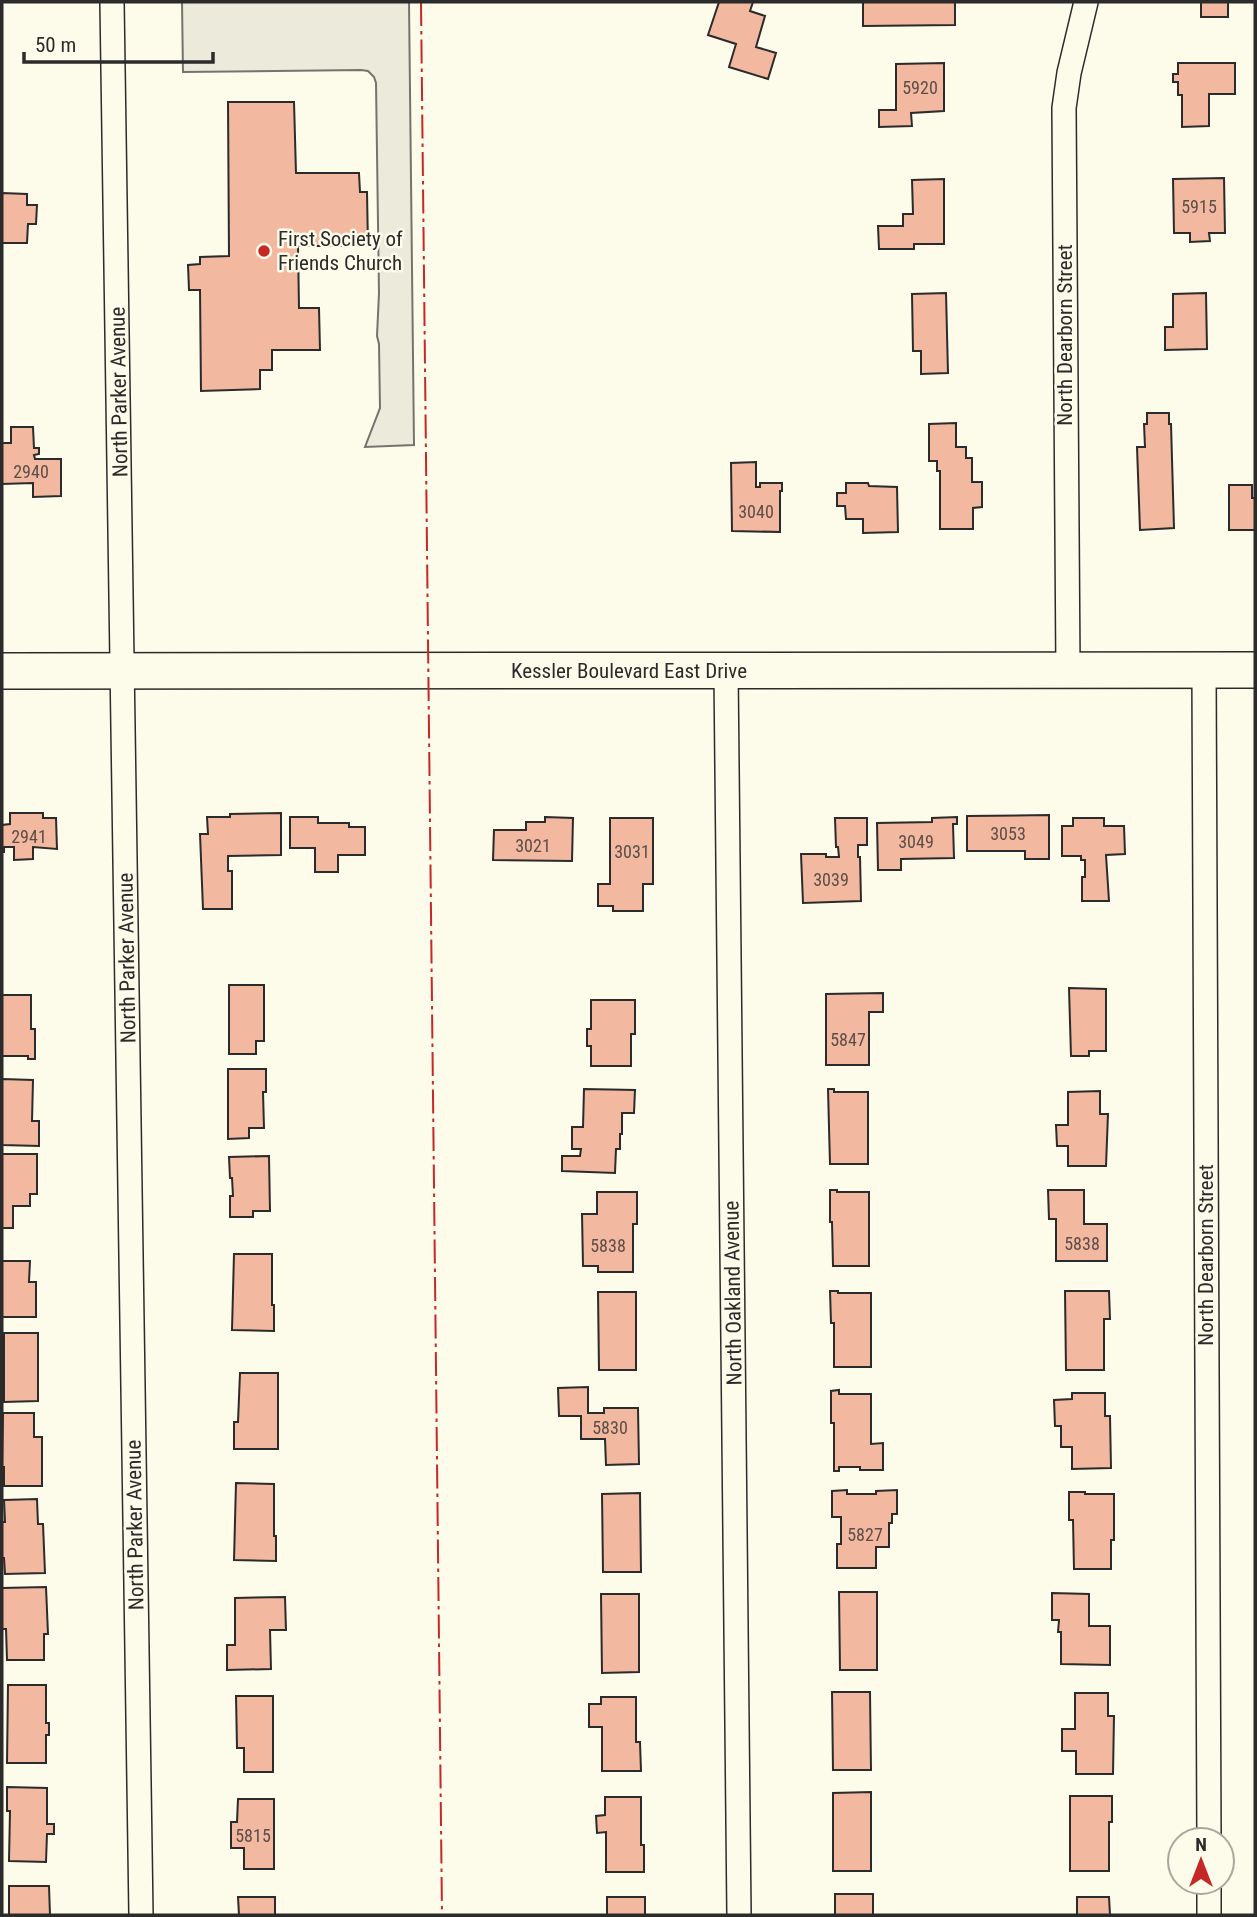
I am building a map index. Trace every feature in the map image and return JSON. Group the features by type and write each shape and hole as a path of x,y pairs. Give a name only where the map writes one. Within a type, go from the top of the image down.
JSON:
{"main road":[{"name":"Kessler Boulevard East Drive","path":"2,671 1255,670"}],"street":[{"name":"North Parker Avenue","path":"112,2 141,1915"},
{"name":"North Dearborn Street","path":"1068,671 1064,108 1069,73 1086,2"},
{"name":"North Dearborn Street","path":"1204,670 1209,1826"},
{"name":"North Oakland Avenue","path":"726,671 739,1915"},
{"path":"1209,1896 1209,1915"}],"shaded area":[{"path":"182,2 409,2 414,445 365,447 380,408 374,77 368,71 361,70 183,72"}],"building":[{"path":"719,2 753,2 750,11 765,16 756,47 776,53 768,79 729,67 736,44 708,35"},
{"path":"863,2 955,2 955,25 863,26"},
{"path":"1201,2 1228,2 1228,17 1201,17"},
{"path":"944,63 944,111 911,113 912,126 879,127 879,110 896,110 896,64"},
{"path":"1178,63 1235,63 1235,94 1209,94 1209,126 1182,127 1182,95 1178,95 1178,82 1173,82 1173,74 1178,74"},
{"name":"First Society of Friends Church","path":"228,102 294,102 296,173 359,173 360,192 367,192 368,246 298,246 299,308 319,308 320,350 272,350 272,370 260,370 260,389 201,391 200,290 189,290 188,265 200,264 200,257 229,256"},
{"path":"1224,178 1225,233 1209,233 1210,241 1190,242 1190,233 1174,233 1173,179"},
{"path":"944,179 944,244 914,244 914,249 879,249 878,226 903,226 903,214 913,214 912,180"},
{"path":"2,193 27,194 27,205 37,205 36,224 28,224 27,243 2,243"},
{"path":"946,293 948,373 921,374 921,351 913,351 912,294"},
{"path":"1206,293 1207,349 1165,350 1165,327 1173,327 1173,294"},
{"path":"1147,413 1169,413 1174,528 1140,530 1137,447 1145,447 1144,424 1147,424"},
{"path":"956,423 956,447 966,447 966,458 972,458 972,482 982,482 982,507 973,508 973,529 940,529 940,471 937,471 937,461 929,461 929,424"},
{"path":"11,427 33,427 34,448 39,448 39,454 34,455 35,459 61,459 61,496 33,497 33,483 2,484 2,443 11,443"},
{"path":"756,462 756,487 760,487 760,483 782,483 780,532 732,531 731,463"},
{"path":"846,483 897,487 898,532 863,533 863,519 846,519 845,506 837,506 837,493 846,493"},
{"path":"1229,485 1252,485 1252,498 1255,498 1255,530 1229,530"},
{"path":"10,813 43,813 43,818 56,818 57,849 33,847 33,859 14,860 14,847 4,847 2,852 2,825 10,824"},
{"path":"281,813 281,855 228,856 228,871 232,871 232,909 203,909 200,834 208,834 207,817"},
{"path":"1049,815 1049,859 1025,859 1025,851 967,851 967,816"},
{"path":"290,817 318,817 318,823 349,823 349,827 365,827 365,855 338,855 338,872 315,872 315,848 290,848"},
{"path":"545,817 573,818 572,861 493,860 494,830 526,830 526,822 545,822"},
{"path":"957,817 957,824 953,824 954,858 901,859 901,870 878,870 877,823 932,822 932,818"},
{"path":"610,818 653,818 653,884 643,884 643,911 613,911 613,906 598,906 598,884 610,884"},
{"path":"835,818 867,818 867,845 858,845 861,901 803,903 801,854 839,857"},
{"path":"1073,818 1104,818 1104,826 1124,826 1125,854 1106,855 1109,901 1082,901 1085,860 1081,860 1081,856 1062,856 1062,826 1073,826"},
{"path":"229,985 264,985 264,1041 256,1041 256,1054 229,1054"},
{"path":"1069,988 1106,989 1106,1051 1089,1051 1089,1056 1071,1056"},
{"path":"883,993 883,1012 869,1012 869,1065 826,1065 826,994"},
{"path":"2,995 31,995 31,1029 35,1029 35,1059 28,1059 28,1056 2,1056"},
{"path":"591,1000 635,1000 631,1066 591,1066 591,1046 587,1046 587,1029 591,1029"},
{"path":"228,1069 266,1069 266,1092 263,1092 264,1128 249,1128 249,1138 228,1139"},
{"path":"2,1079 33,1080 32,1121 39,1121 39,1146 2,1145"},
{"path":"584,1089 635,1090 634,1113 622,1113 622,1134 620,1149 616,1149 615,1173 562,1171 562,1156 580,1156 581,1149 572,1149 572,1127 583,1127"},
{"path":"828,1089 834,1089 834,1092 868,1092 868,1164 830,1164"},
{"path":"1100,1091 1100,1114 1108,1114 1106,1166 1068,1166 1068,1146 1057,1146 1056,1125 1068,1125 1068,1092"},
{"path":"2,1154 37,1154 37,1194 30,1194 30,1206 13,1206 13,1228 2,1228"},
{"path":"269,1156 270,1211 253,1211 253,1217 230,1217 230,1196 233,1196 229,1157"},
{"path":"830,1190 869,1192 869,1266 833,1266"},
{"path":"1048,1190 1084,1190 1084,1224 1107,1224 1107,1261 1056,1261 1056,1219 1049,1219"},
{"path":"597,1192 637,1192 637,1224 633,1224 633,1272 598,1272 598,1266 583,1266 582,1214 597,1214"},
{"path":"234,1254 272,1254 274,1331 232,1330"},
{"path":"2,1261 30,1261 29,1282 36,1282 36,1317 2,1317"},
{"path":"830,1291 871,1293 871,1367 834,1367 834,1323 831,1323"},
{"path":"1065,1291 1109,1291 1110,1319 1104,1319 1104,1370 1066,1370"},
{"path":"598,1292 636,1292 636,1370 599,1370"},
{"path":"4,1333 38,1333 38,1401 4,1402"},
{"path":"240,1373 278,1373 278,1449 234,1449 234,1422 238,1422"},
{"path":"588,1387 588,1413 604,1413 604,1408 638,1408 639,1464 606,1465 605,1439 581,1439 581,1416 559,1416 558,1388"},
{"path":"839,1390 839,1394 871,1394 871,1444 883,1443 883,1470 839,1467 839,1471 834,1471 831,1391"},
{"path":"1072,1393 1105,1393 1105,1416 1110,1416 1111,1468 1072,1469 1072,1447 1061,1447 1061,1426 1055,1426 1054,1400 1072,1399"},
{"path":"3,1413 34,1413 34,1437 42,1437 42,1486 4,1486"},
{"path":"236,1483 274,1484 276,1561 234,1560"},
{"path":"847,1490 847,1494 876,1494 876,1491 897,1490 897,1514 892,1514 892,1523 889,1523 889,1547 876,1547 876,1568 837,1568 837,1544 841,1544 841,1517 832,1517 832,1491"},
{"path":"1069,1492 1114,1494 1111,1569 1074,1569 1073,1520 1069,1520"},
{"path":"640,1493 641,1572 603,1572 602,1494"},
{"path":"37,1499 38,1524 43,1524 45,1573 5,1574 2,1558 4,1500"},
{"path":"46,1587 48,1634 44,1634 44,1660 7,1660 6,1629 2,1629 2,1588"},
{"path":"839,1592 877,1592 877,1670 840,1670"},
{"path":"1052,1593 1089,1594 1089,1626 1110,1626 1110,1665 1061,1664 1061,1632 1058,1632 1059,1620 1052,1620"},
{"path":"601,1594 639,1594 639,1672 602,1673"},
{"path":"285,1597 286,1630 270,1630 271,1669 227,1670 227,1645 235,1645 235,1598"},
{"path":"8,1685 46,1685 46,1723 49,1723 49,1735 46,1735 46,1763 7,1763"},
{"path":"832,1692 870,1692 871,1770 833,1770"},
{"path":"1075,1693 1108,1693 1108,1716 1114,1716 1113,1774 1076,1774 1076,1751 1062,1751 1062,1729 1075,1729"},
{"path":"236,1696 273,1696 273,1772 244,1772 244,1748 237,1748"},
{"path":"601,1697 636,1697 636,1742 640,1742 641,1771 602,1771 602,1727 589,1727 589,1704 601,1704"},
{"path":"7,1787 47,1788 47,1824 54,1824 54,1834 47,1834 46,1862 9,1861 10,1811 7,1811"},
{"path":"871,1792 871,1871 833,1871 833,1793"},
{"path":"1070,1796 1112,1796 1109,1871 1070,1871"},
{"path":"605,1797 641,1797 644,1872 606,1872 606,1832 597,1833 596,1816 605,1815"},
{"path":"238,1799 274,1799 274,1869 244,1869 244,1848 231,1848 231,1822 237,1822"},
{"path":"9,1886 49,1886 50,1915 9,1915"},
{"path":"835,1894 873,1894 873,1915 835,1915"},
{"path":"238,1897 275,1897 275,1915 239,1915"},
{"path":"607,1897 645,1897 645,1915 607,1915"},
{"path":"1077,1897 1109,1897 1110,1915 1077,1915"}],"power":[{"path":"421,2 442,1915"}],"place":[{"name":"First Society of Friends Church","path":"264,251"}]}
